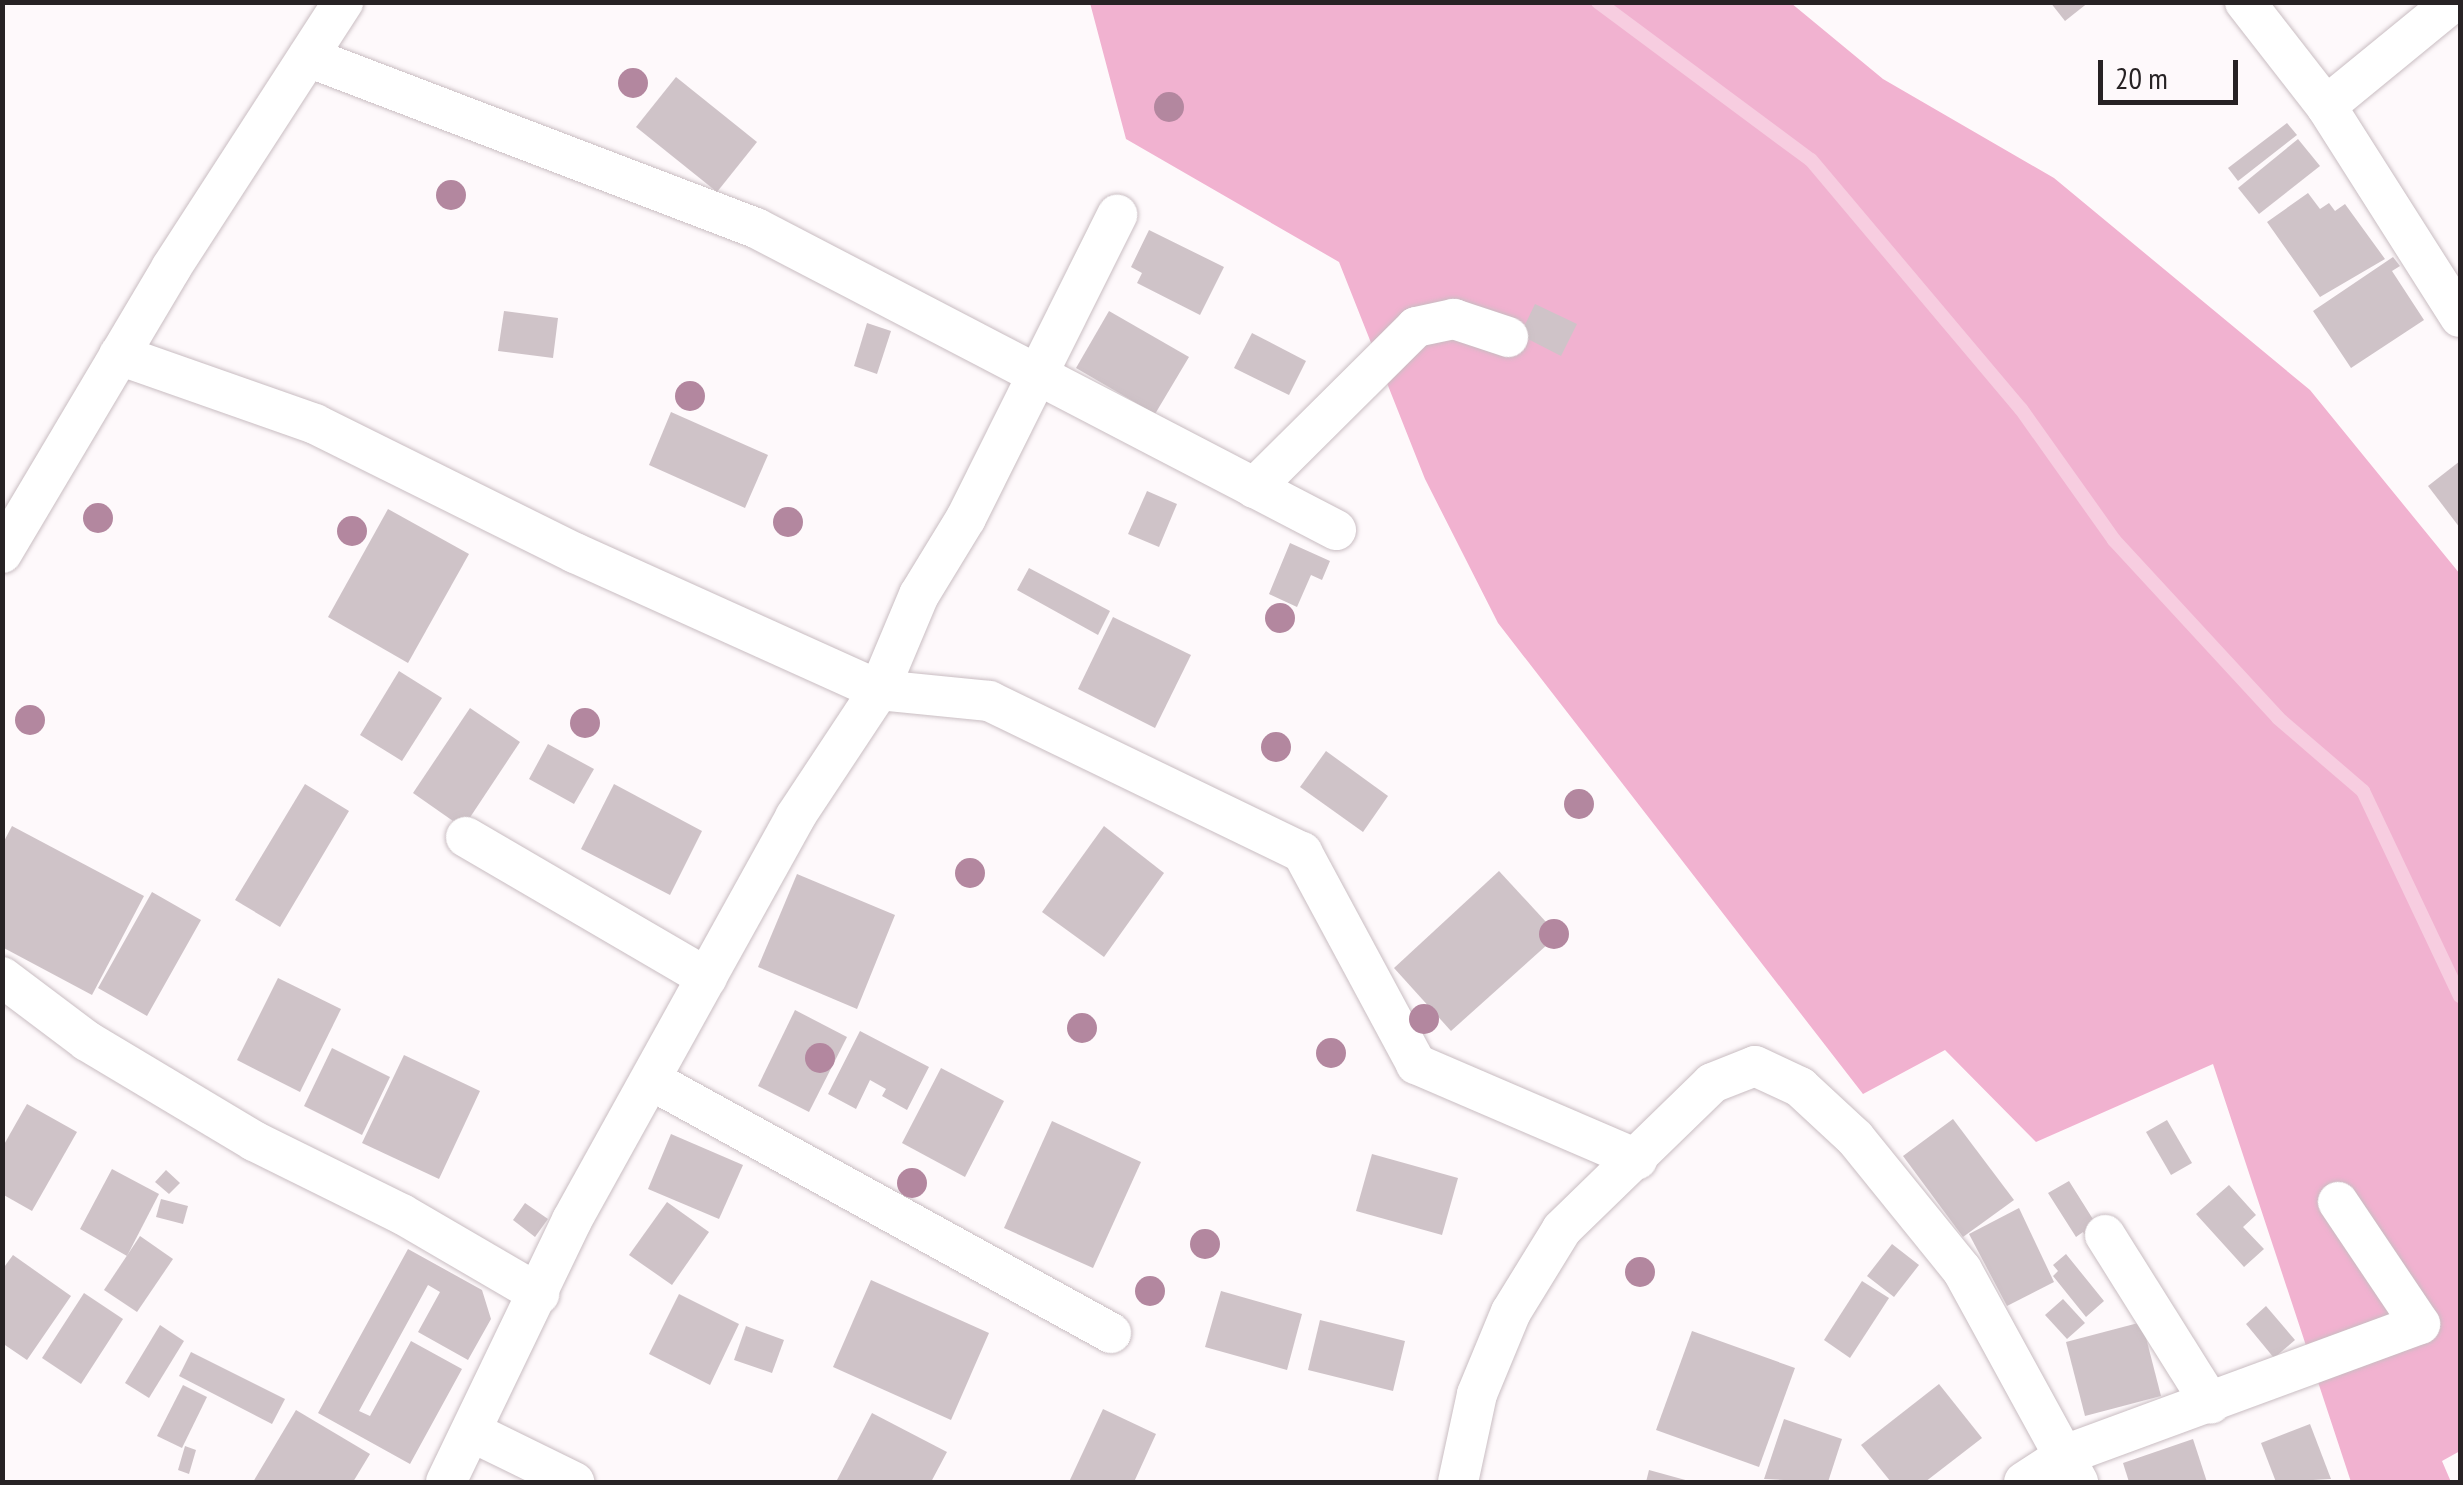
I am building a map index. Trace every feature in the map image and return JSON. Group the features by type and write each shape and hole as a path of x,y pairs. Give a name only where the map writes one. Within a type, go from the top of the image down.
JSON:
{"street":[{"path":"2,553 119,355 342,2"},
{"path":"2246,2 2326,106 2460,317"},
{"path":"2326,106 2453,2"},
{"path":"308,57 756,228 1336,530"},
{"path":"446,1482 651,1080 796,816 880,690 920,595 1038,374 1117,215"},
{"path":"1254,488 1416,326 1454,319 1508,337"},
{"path":"119,355 315,424 575,553 880,690 988,701 1302,852 1416,1064 1637,1158"},
{"path":"466,837 708,978"},
{"path":"2,976 87,1040 254,1141 402,1214 539,1294"},
{"path":"1458,1482 1477,1394 1510,1312 1562,1229 1712,1083 1755,1066 1800,1087 1855,1138 1962,1270 2072,1468"},
{"path":"651,1080 1112,1333"},
{"path":"2024,1482 2072,1468 2211,1404 2420,1324 2338,1202"},
{"path":"2105,1235 2211,1404"},
{"path":"472,1432 574,1482"}],"shaded area":[{"path":"1090,3 1791,3 1883,79 2054,178 2310,390 2460,574 2460,1451 2442,1461 2451,1482 2351,1482 2213,1064 2036,1142 1945,1050 1863,1094 1498,623 1425,479 1339,262 1126,139"}],"building":[{"path":"2050,2 2089,2 2065,21"},
{"path":"676,77 757,142 717,192 636,127"},
{"path":"2287,123 2297,135 2238,181 2228,168"},
{"path":"2298,139 2320,166 2259,214 2238,188"},
{"path":"2308,193 2320,209 2329,203 2335,211 2345,204 2385,259 2320,297 2267,222"},
{"path":"1149,230 1224,267 1200,315 1137,283 1142,273 1131,267"},
{"path":"2393,257 2400,266 2392,271 2424,320 2351,368 2313,311"},
{"path":"1535,304 1577,324 1561,356 1520,335"},
{"path":"504,311 558,318 553,358 498,351"},
{"path":"1109,311 1189,357 1155,414 1076,368"},
{"path":"867,323 891,331 877,374 854,366"},
{"path":"1252,333 1306,361 1289,395 1234,368"},
{"path":"671,412 768,455 745,508 649,465"},
{"path":"2460,461 2460,528 2428,486"},
{"path":"1147,491 1177,504 1159,547 1128,534"},
{"path":"388,509 469,554 408,663 328,617"},
{"path":"1290,543 1330,561 1322,580 1311,575 1297,607 1269,594"},
{"path":"1029,568 1110,611 1098,635 1017,590"},
{"path":"1113,617 1191,655 1155,728 1078,689"},
{"path":"399,671 442,698 402,761 360,735"},
{"path":"470,708 520,742 463,828 413,793"},
{"path":"548,744 594,769 574,804 529,779"},
{"path":"1326,751 1388,796 1363,832 1300,787"},
{"path":"305,784 349,811 280,927 235,900"},
{"path":"614,784 702,831 670,895 581,849"},
{"path":"12,826 144,896 92,995 2,947 2,845"},
{"path":"1104,826 1164,873 1104,957 1042,912"},
{"path":"1499,871 1558,935 1451,1031 1394,968"},
{"path":"797,874 895,915 857,1009 758,967"},
{"path":"152,892 201,920 147,1016 98,988"},
{"path":"278,978 341,1009 300,1092 237,1060"},
{"path":"795,1010 847,1037 809,1112 758,1086"},
{"path":"860,1031 929,1067 907,1110 882,1096 886,1089 870,1080 856,1109 828,1094"},
{"path":"332,1048 390,1077 362,1135 304,1106"},
{"path":"404,1055 480,1091 439,1179 362,1143"},
{"path":"941,1068 1004,1101 965,1177 902,1143"},
{"path":"27,1104 77,1132 32,1211 2,1194 2,1148"},
{"path":"1953,1119 2014,1200 1963,1237 1903,1156"},
{"path":"2167,1120 2192,1163 2171,1175 2146,1132"},
{"path":"1052,1121 1141,1162 1093,1268 1004,1228"},
{"path":"671,1134 743,1165 719,1219 648,1189"},
{"path":"1372,1154 1458,1178 1442,1235 1356,1211"},
{"path":"112,1169 159,1194 127,1256 80,1229"},
{"path":"166,1170 180,1183 169,1194 155,1182"},
{"path":"2069,1181 2096,1224 2088,1240 2083,1232 2076,1237 2048,1193"},
{"path":"2229,1185 2256,1215 2243,1227 2264,1249 2244,1267 2196,1214"},
{"path":"161,1199 188,1206 183,1224 156,1217"},
{"path":"667,1202 709,1232 672,1285 629,1255"},
{"path":"525,1203 548,1219 535,1237 513,1220"},
{"path":"2019,1208 2054,1282 2007,1306 1969,1234"},
{"path":"140,1236 173,1259 137,1312 104,1290"},
{"path":"1892,1244 1919,1265 1894,1297 1867,1276"},
{"path":"408,1249 482,1290 491,1319 468,1360 418,1332 440,1292 428,1285 359,1411 370,1416 411,1341 462,1369 410,1464 318,1413"},
{"path":"2066,1254 2104,1301 2086,1317 2053,1276 2058,1271 2053,1265"},
{"path":"13,1255 71,1296 27,1360 2,1343 2,1270"},
{"path":"871,1280 989,1333 951,1420 833,1367"},
{"path":"1862,1281 1889,1298 1850,1358 1824,1340"},
{"path":"1221,1291 1302,1314 1287,1370 1205,1347"},
{"path":"84,1293 123,1319 81,1384 42,1358"},
{"path":"679,1294 739,1324 710,1385 649,1354"},
{"path":"2063,1299 2085,1323 2067,1339 2045,1315"},
{"path":"2266,1306 2295,1340 2274,1358 2246,1324"},
{"path":"1320,1320 1405,1341 1393,1391 1308,1370"},
{"path":"2142,1322 2161,1396 2085,1416 2066,1342"},
{"path":"160,1325 184,1341 149,1398 125,1383"},
{"path":"746,1326 784,1340 772,1373 734,1360"},
{"path":"1692,1331 1795,1368 1759,1467 1656,1430"},
{"path":"191,1352 285,1399 272,1424 179,1376"},
{"path":"1939,1384 1982,1438 1925,1482 1891,1482 1861,1445"},
{"path":"183,1385 207,1397 182,1448 157,1436"},
{"path":"1103,1409 1156,1434 1134,1482 1069,1482"},
{"path":"296,1410 370,1454 353,1482 253,1482"},
{"path":"872,1413 947,1452 931,1482 837,1480"},
{"path":"1784,1419 1842,1439 1828,1482 1764,1479"},
{"path":"2310,1424 2331,1479 2276,1482 2261,1443"},
{"path":"2193,1439 2207,1482 2129,1482 2123,1463"},
{"path":"185,1446 196,1450 189,1474 178,1470"},
{"path":"1649,1470 1689,1481 1689,1482 1646,1482"}],"waterway":[{"path":"1598,2 1811,160 2021,409 2114,540 2278,718 2363,791 2460,996"}]}
